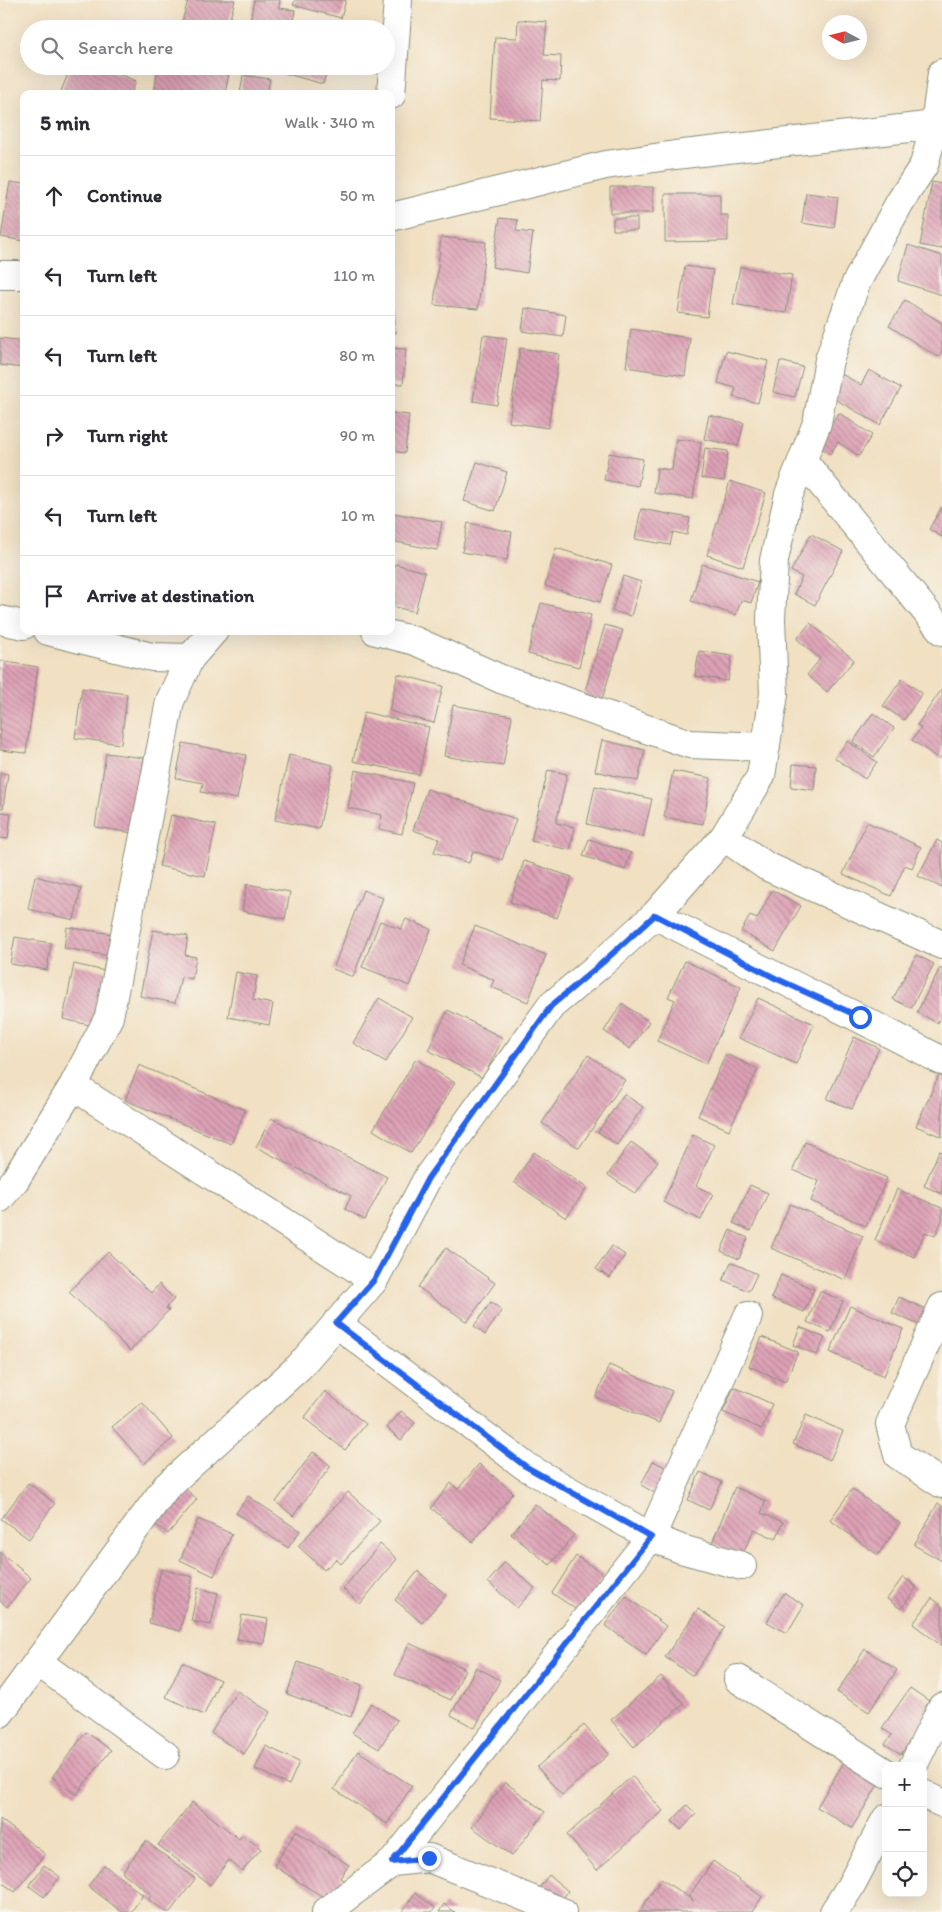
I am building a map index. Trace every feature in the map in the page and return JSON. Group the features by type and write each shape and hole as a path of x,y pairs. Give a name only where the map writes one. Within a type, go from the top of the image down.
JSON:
{"street":[{"path":"395,41 398,0"},
{"path":"0,1712 166,1487 299,1367 374,1280 428,1178 551,1006 655,915 724,836 761,776 774,694 771,619 774,560 789,494 817,423 830,360 856,283 900,202 924,165 935,125 942,73"},
{"path":"391,90 392,75"},
{"path":"395,211 606,165 675,155 935,125"},
{"path":"0,275 20,275"},
{"path":"803,461 942,631"},
{"path":"0,620 20,625"},
{"path":"64,635 152,657 190,658"},
{"path":"0,1198 15,1180 73,1086 109,1017 170,701 190,658 210,635"},
{"path":"392,635 415,641 501,679 690,744 766,747"},
{"path":"724,836 766,866 942,945"},
{"path":"655,915 775,978 860,1017 942,1061"},
{"path":"73,1086 374,1280"},
{"path":"942,1307 890,1424 898,1455 942,1484"},
{"path":"326,1912 392,1862 651,1537 748,1316"},
{"path":"336,1323 525,1466 651,1537 681,1549 742,1566"},
{"path":"38,1662 165,1754"},
{"path":"738,1679 882,1770"},
{"path":"915,1762 942,1708"},
{"path":"927,1796 942,1803"},
{"path":"834,1912 850,1887 882,1827"},
{"path":"392,1862 429,1858 511,1903 562,1912"}],"building":[{"path":"188,0 235,0 229,20 182,20"},
{"path":"254,0 280,0 279,8 295,10 293,20 250,20"},
{"path":"295,0 346,0 341,18 293,5"},
{"path":"518,20 547,22 544,55 561,56 560,81 543,80 540,121 490,118 495,37 517,38"},
{"path":"67,75 122,75 136,81 133,90 62,90"},
{"path":"157,75 229,75 226,90 155,90"},
{"path":"243,75 270,79 268,90 241,90"},
{"path":"291,75 326,75 323,84"},
{"path":"10,182 20,183 20,240 1,237"},
{"path":"932,182 942,184 942,249 920,245"},
{"path":"610,187 653,187 653,213 610,213"},
{"path":"806,193 838,197 834,228 802,223"},
{"path":"665,194 720,194 720,215 728,215 728,241 665,242"},
{"path":"500,218 518,220 516,231 533,233 527,273 492,267"},
{"path":"613,218 637,218 637,230 613,230"},
{"path":"441,237 486,242 478,309 434,305"},
{"path":"908,245 942,256 942,295 898,281"},
{"path":"685,266 713,270 707,317 678,313"},
{"path":"740,267 792,275 786,313 733,304"},
{"path":"905,300 942,323 942,351 938,357 889,326"},
{"path":"525,308 566,315 563,337 522,331"},
{"path":"631,329 690,338 685,376 626,367"},
{"path":"483,335 507,338 497,405 473,401"},
{"path":"0,338 20,340 20,368 0,365"},
{"path":"395,348 406,349 403,384 395,384"},
{"path":"520,348 559,354 548,428 509,422"},
{"path":"726,351 768,361 758,403 733,397 736,388 718,383"},
{"path":"780,361 803,367 795,397 773,392"},
{"path":"869,370 901,388 880,425 826,394 838,372 861,385"},
{"path":"395,413 409,415 405,453 395,452"},
{"path":"839,413 872,435 859,456 838,442 830,454 817,445"},
{"path":"709,415 744,423 738,446 704,439"},
{"path":"676,439 701,442 693,499 654,493 657,468 672,470"},
{"path":"705,448 728,451 724,481 701,478"},
{"path":"609,453 643,459 638,486 604,480"},
{"path":"477,462 507,472 495,511 464,501"},
{"path":"730,481 766,493 743,567 707,555"},
{"path":"942,507 942,537 929,529"},
{"path":"641,509 690,518 687,535 673,532 670,545 635,539"},
{"path":"395,513 442,522 437,550 395,542"},
{"path":"468,523 512,532 507,560 462,552"},
{"path":"811,534 843,551 815,605 794,594 802,577 791,571"},
{"path":"556,548 612,565 600,602 545,586"},
{"path":"395,564 425,572 415,612 395,607"},
{"path":"702,564 758,582 751,603 741,600 736,615 691,601"},
{"path":"623,576 641,582 631,616 612,611"},
{"path":"541,603 591,615 579,667 528,654"},
{"path":"810,623 854,660 827,692 807,675 820,659 797,639"},
{"path":"605,625 623,630 601,703 583,698"},
{"path":"699,651 732,656 728,681 695,676"},
{"path":"0,661 38,667 26,753 0,750"},
{"path":"398,674 443,686 434,723 389,711"},
{"path":"902,679 922,693 904,720 883,706"},
{"path":"82,688 127,694 121,744 75,738"},
{"path":"942,689 942,755 939,759 912,740 921,728 917,725"},
{"path":"453,705 512,716 503,766 444,756"},
{"path":"364,712 429,727 419,775 353,761"},
{"path":"873,713 894,728 874,757 853,742"},
{"path":"602,740 645,750 638,781 595,771"},
{"path":"848,741 877,762 865,779 835,758"},
{"path":"183,743 246,755 237,799 201,792 203,783 176,778"},
{"path":"106,753 144,758 133,833 95,827"},
{"path":"289,755 333,765 319,829 275,820"},
{"path":"793,764 816,766 814,790 791,787"},
{"path":"355,770 413,783 402,834 379,829 382,815 348,808"},
{"path":"548,770 567,774 556,823 575,827 570,850 531,841"},
{"path":"673,771 711,778 703,824 664,817"},
{"path":"0,773 8,774 3,808 0,808"},
{"path":"595,786 652,799 643,837 587,824"},
{"path":"427,789 516,819 502,860 473,851 469,863 434,852 439,839 413,830"},
{"path":"0,812 11,813 8,839 0,838"},
{"path":"171,815 216,825 205,876 159,866"},
{"path":"867,822 921,847 912,868 905,865 891,896 843,874"},
{"path":"589,839 631,853 625,870 583,856"},
{"path":"937,840 942,843 942,888 918,876"},
{"path":"524,861 572,877 557,918 510,902"},
{"path":"35,876 81,888 74,920 28,909"},
{"path":"247,884 290,892 285,919 242,911"},
{"path":"363,890 383,898 353,977 333,969"},
{"path":"772,890 801,906 775,951 741,931 750,916 757,919"},
{"path":"406,919 431,929 410,986 362,967 380,921 401,929"},
{"path":"475,926 546,955 528,1002 491,987 494,980 459,965"},
{"path":"67,927 113,934 110,956 64,948"},
{"path":"153,930 188,936 185,955 196,957 192,979 181,977 175,1003 140,996"},
{"path":"15,937 51,943 47,970 10,964"},
{"path":"916,955 934,964 911,1008 893,999"},
{"path":"685,961 741,987 706,1064 657,1041 675,1000 668,997"},
{"path":"74,964 105,971 94,1026 63,1019"},
{"path":"940,968 942,969 942,1013 937,1023 917,1012"},
{"path":"236,972 257,976 253,1000 273,1004 269,1025 228,1017"},
{"path":"379,998 412,1017 386,1062 353,1043"},
{"path":"758,998 814,1024 796,1064 739,1038"},
{"path":"622,1003 649,1022 630,1049 604,1031"},
{"path":"448,1010 503,1038 483,1078 428,1050"},
{"path":"854,1037 879,1048 852,1109 827,1099"},
{"path":"726,1054 758,1069 729,1130 698,1116"},
{"path":"588,1055 625,1080 579,1148 542,1123"},
{"path":"416,1059 455,1083 411,1153 373,1130"},
{"path":"139,1065 245,1110 231,1144 125,1100"},
{"path":"939,1075 942,1077 942,1137 916,1126"},
{"path":"624,1094 643,1107 617,1145 598,1132"},
{"path":"271,1118 387,1177 365,1220 345,1209 351,1196 256,1147"},
{"path":"693,1135 714,1145 696,1186 713,1194 701,1220 663,1202"},
{"path":"631,1142 658,1161 636,1194 608,1175"},
{"path":"805,1142 887,1178 866,1226 811,1201 819,1181 793,1170"},
{"path":"939,1151 942,1152 942,1194 924,1186"},
{"path":"534,1152 587,1188 566,1218 514,1182"},
{"path":"750,1185 768,1193 751,1231 733,1223"},
{"path":"897,1189 942,1208 942,1220 935,1236 925,1232 914,1257 875,1240"},
{"path":"790,1204 863,1236 845,1280 771,1248"},
{"path":"730,1230 748,1238 739,1259 721,1251"},
{"path":"612,1246 625,1255 610,1278 596,1269"},
{"path":"446,1248 495,1283 467,1322 418,1287"},
{"path":"108,1252 151,1293 159,1284 174,1299 166,1308 169,1310 130,1351 69,1292"},
{"path":"731,1262 757,1274 749,1291 723,1280"},
{"path":"781,1275 814,1289 804,1312 771,1298"},
{"path":"820,1291 843,1301 830,1332 807,1322"},
{"path":"899,1297 933,1312 926,1328 892,1313"},
{"path":"491,1302 502,1310 485,1335 474,1326"},
{"path":"850,1306 903,1329 884,1376 830,1352"},
{"path":"800,1327 825,1338 817,1355 793,1345"},
{"path":"762,1337 798,1352 785,1382 749,1366"},
{"path":"609,1365 672,1391 659,1423 596,1397"},
{"path":"734,1387 772,1404 762,1429 723,1412"},
{"path":"325,1391 366,1424 345,1450 304,1418"},
{"path":"142,1402 173,1438 144,1464 112,1427"},
{"path":"401,1411 415,1423 401,1440 387,1428"},
{"path":"806,1415 843,1431 830,1460 793,1444"},
{"path":"313,1452 331,1466 293,1516 276,1502"},
{"path":"653,1461 669,1469 655,1493 641,1485"},
{"path":"479,1464 513,1493 473,1542 431,1508 451,1483 458,1489"},
{"path":"700,1472 722,1482 709,1510 688,1500"},
{"path":"28,1483 55,1503 29,1539 1,1519"},
{"path":"183,1487 197,1499 168,1534 154,1523"},
{"path":"735,1487 766,1501 761,1513 783,1522 776,1539 754,1529 742,1556 712,1543"},
{"path":"852,1489 900,1523 878,1555 830,1520"},
{"path":"348,1492 380,1521 341,1564 336,1559 324,1570 298,1546"},
{"path":"248,1496 300,1531 288,1548 236,1513"},
{"path":"938,1503 942,1506 942,1561 914,1545"},
{"path":"535,1504 574,1535 550,1565 511,1534"},
{"path":"198,1519 232,1534 214,1576 180,1560"},
{"path":"380,1544 397,1559 360,1604 343,1589"},
{"path":"0,1552 31,1578 7,1607 0,1601"},
{"path":"576,1556 605,1575 580,1612 552,1593"},
{"path":"505,1562 535,1588 517,1608 488,1582"},
{"path":"161,1569 193,1577 180,1631 149,1623"},
{"path":"418,1571 446,1595 422,1623 395,1600"},
{"path":"903,1577 917,1587 901,1609 887,1599"},
{"path":"198,1588 218,1593 211,1625 191,1621"},
{"path":"784,1593 804,1605 787,1633 767,1622"},
{"path":"626,1596 666,1626 646,1655 605,1625"},
{"path":"932,1598 942,1606 942,1646 913,1624"},
{"path":"698,1609 725,1627 693,1676 665,1657"},
{"path":"242,1615 268,1619 264,1643 237,1639"},
{"path":"409,1643 465,1669 451,1700 395,1675"},
{"path":"865,1649 897,1670 869,1712 837,1692"},
{"path":"182,1662 220,1680 204,1715 166,1697"},
{"path":"298,1662 362,1685 351,1717 287,1694"},
{"path":"476,1667 500,1680 475,1728 451,1715"},
{"path":"661,1676 684,1704 634,1747 611,1720"},
{"path":"910,1688 935,1705 901,1754 885,1744 892,1735 882,1728"},
{"path":"237,1691 270,1712 244,1754 211,1733"},
{"path":"371,1703 397,1720 379,1749 352,1733"},
{"path":"584,1725 609,1754 562,1795 537,1767"},
{"path":"86,1732 111,1750 76,1795 52,1777"},
{"path":"266,1746 299,1762 289,1785 255,1769"},
{"path":"358,1751 412,1786 387,1824 334,1789"},
{"path":"844,1762 879,1783 852,1828 817,1807"},
{"path":"632,1776 663,1811 597,1870 567,1835"},
{"path":"505,1782 545,1812 512,1856 472,1827"},
{"path":"192,1802 239,1839 243,1835 261,1849 242,1871 229,1860 210,1885 158,1845"},
{"path":"687,1805 696,1814 681,1830 672,1821"},
{"path":"0,1819 45,1854 15,1892 0,1881"},
{"path":"296,1831 349,1865 340,1878 347,1883 334,1904 274,1866"},
{"path":"146,1841 195,1879 170,1912 166,1912 148,1899 152,1895 122,1872"},
{"path":"713,1861 762,1897 752,1912 639,1912 661,1879 694,1901 689,1896"},
{"path":"44,1865 60,1877 44,1897 29,1886"},
{"path":"104,1865 143,1895 131,1912 122,1912 88,1886"},
{"path":"549,1875 568,1891 559,1904 538,1889"},
{"path":"415,1893 435,1908 432,1912 402,1912"},
{"path":"444,1904 455,1912 439,1912"}],"route":[{"path":"429,1858 392,1862 651,1537 525,1466 336,1323 374,1280 428,1178 551,1006 655,915 775,978 860,1017"}]}
